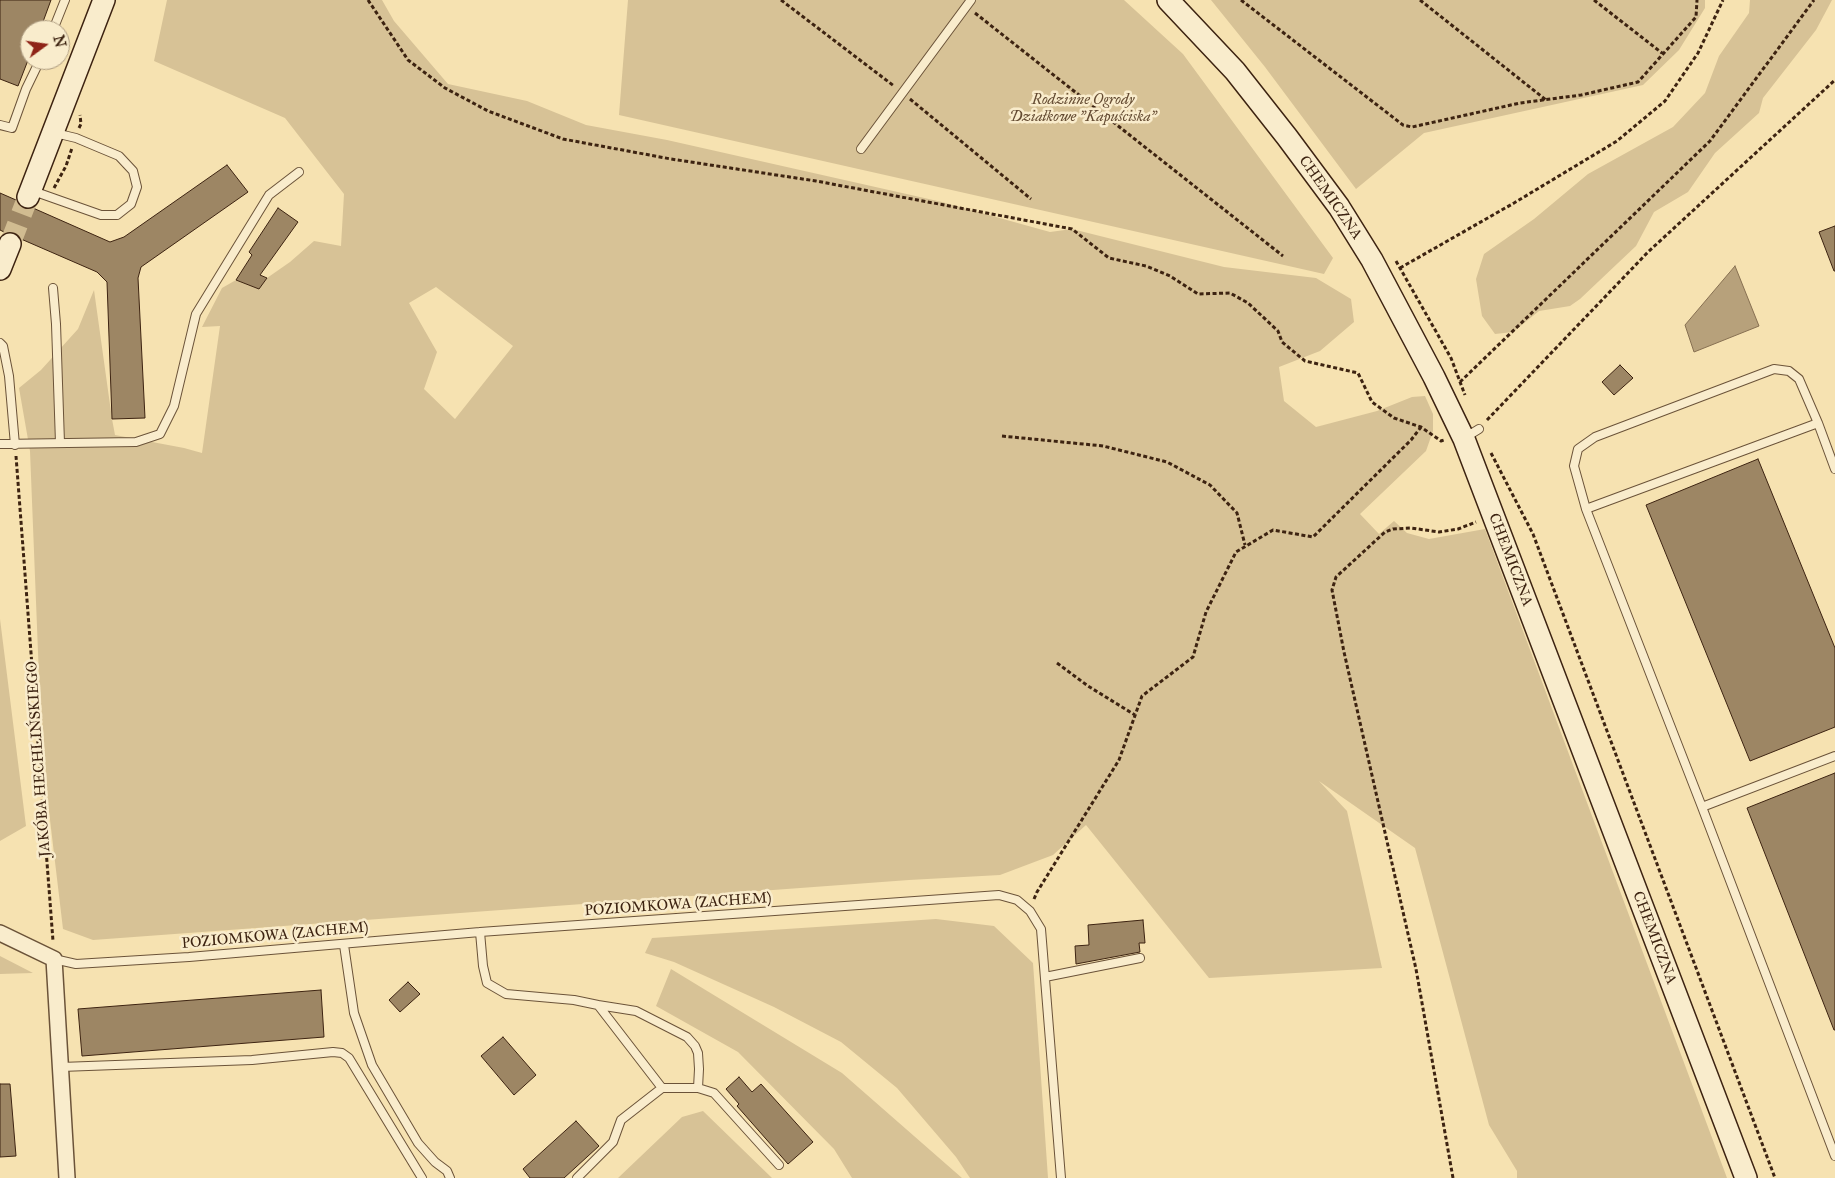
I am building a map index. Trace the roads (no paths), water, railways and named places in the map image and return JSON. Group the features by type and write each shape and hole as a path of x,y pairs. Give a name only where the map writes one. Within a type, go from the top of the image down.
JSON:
{"street":[{"path":"29,193 104,0"},
{"name":"CHEMICZNA","path":"1168,0 1235,71 1339,207 1381,276 1434,377 1471,434 1493,516 1746,1178"},
{"path":"0,269 10,244"},
{"path":"0,932 54,959 66,1178"}],"lane":[{"path":"57,20 65,0"},
{"path":"861,150 969,3"},
{"path":"0,124 12,128 35,70"},
{"path":"29,193 101,215 117,215 131,204 137,187 133,171 119,156 76,138 52,133"},
{"path":"0,444 136,442 160,434 174,406 196,314 269,195 299,172"},
{"path":"53,288 60,444"},
{"path":"0,343 3,346 9,376 15,445"},
{"path":"1835,469 1799,379 1789,371 1774,369 1595,437 1578,449 1574,466 1586,510 1835,1156"},
{"path":"1586,510 1818,423"},
{"path":"1702,807 1835,756"},
{"name":"POZIOMKOWA (ZACHEM)","path":"54,959 76,964 189,957 480,932 999,895 1018,900 1030,911 1041,929 1061,1178"},
{"path":"480,932 486,983 506,994 574,1000 636,1011 687,1037 695,1046 698,1053 698,1088"},
{"path":"344,944 354,1013 372,1065 418,1143 435,1162 447,1170 450,1178"},
{"path":"1045,977 1140,958"},
{"path":"598,1004 662,1088"},
{"path":"61,1067 252,1060 333,1052 342,1053 349,1058 422,1178"},
{"path":"577,1178 613,1142 620,1120 662,1088 698,1088 714,1094 779,1165"}],"tunnel":[{"path":"10,244 28,197"}],"park label":[{"name":"Rodzinne Ogrody Działkowe \"Kapuściska\"","path":"1083,108"}]}
